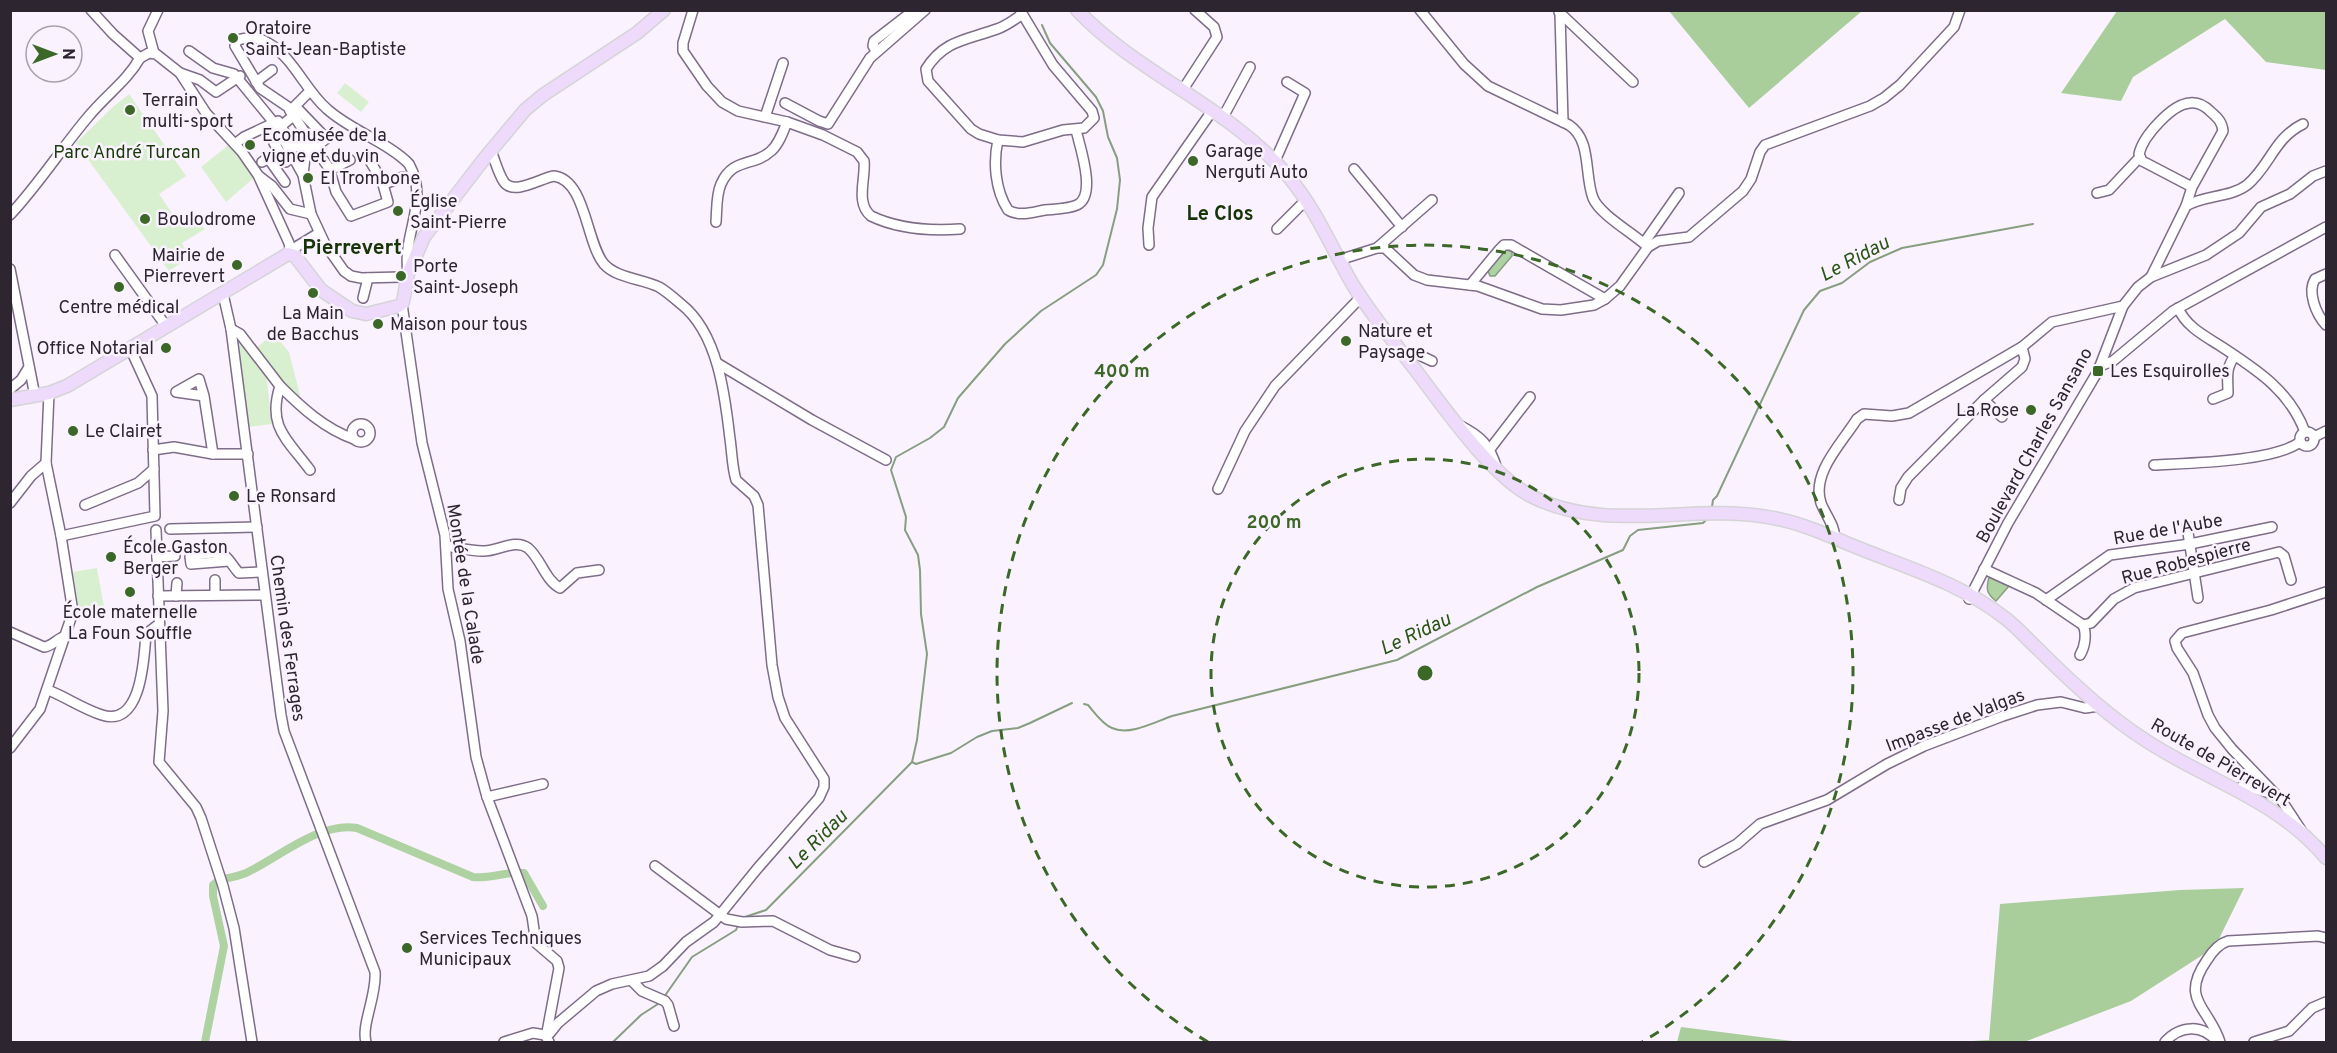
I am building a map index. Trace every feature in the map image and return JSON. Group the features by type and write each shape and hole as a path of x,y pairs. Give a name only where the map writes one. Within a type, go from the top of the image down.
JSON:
{"main road":[{"path":"10,400 50,393 79,379 291,252 319,288 352,311 366,314 402,304 405,276 429,229 525,110 637,33 664,10"},
{"path":"1077,10 1105,35 1212,111 1275,161 1306,200 1361,297 1459,425 1512,485 1532,497 1576,512 1606,516 1725,513 1761,516 1792,522 1834,537 1973,601"},
{"path":"1860,549 1908,565 1973,601"},
{"name":"Route de Pierrevert","path":"1973,601 2005,618 2099,706 2131,731 2166,754 2242,788 2301,831 2326,858"}],"street":[{"path":"91,10 140,58"},
{"path":"158,10 147,33 154,53 180,73 200,80 216,92 239,77"},
{"path":"693,10 683,43 683,51 706,86 722,102 738,111 787,122 823,135 861,156 865,166 863,200 871,216 915,228 960,229"},
{"path":"876,51 873,46 874,41 914,10"},
{"path":"785,103 828,124 876,51 925,10"},
{"path":"1182,91 1217,37 1214,27 1195,10"},
{"path":"1420,10 1464,64 1488,87 1563,122 1576,131 1581,140 1591,192 1596,204 1646,245"},
{"path":"1646,245 1661,240 1689,237 1743,191 1751,179 1760,152 1765,145 1870,106 1884,98 1900,85 1954,27 1960,10"},
{"path":"1559,12 1563,122"},
{"path":"1559,12 1634,82"},
{"path":"1021,13 1053,65 1094,115 1088,125 1076,130 1062,130 1023,142 998,140 971,129 928,81 925,74 931,61 944,48 960,40 1003,26 1021,13"},
{"path":"189,51 213,68 239,77 275,124 303,175 310,214 319,233 345,273 368,278 405,276 418,195 418,184 414,173 405,160 337,117 310,92 283,56 270,44 255,36 236,41 235,46 256,82 265,93 292,110 311,147 330,170 334,187 350,216 388,202 384,184 370,161"},
{"path":"10,215 44,177 87,118 130,75 140,58 154,53"},
{"path":"765,117 783,63"},
{"path":"1222,119 1250,67"},
{"path":"256,82 272,70"},
{"path":"180,73 206,112 257,167 290,209 310,214"},
{"path":"1275,161 1305,93 1287,82"},
{"path":"235,144 244,137 275,124 310,92"},
{"path":"2097,193 2109,190 2140,157 2141,148 2149,132 2179,106 2190,103 2203,106 2220,119 2223,131 2192,188 2186,206 2151,277"},
{"path":"292,110 296,107 322,134 316,139 319,143 311,147"},
{"path":"292,110 292,117 281,128 293,148 298,145 305,155"},
{"path":"1149,244 1148,228 1152,197 1212,111"},
{"path":"716,222 719,190 726,176 737,165 769,153 778,143 787,122"},
{"path":"2186,206 2244,187 2255,176 2285,135 2303,124"},
{"path":"998,140 995,164 1003,200 1008,210 1019,214 1072,206 1081,203 1086,198 1087,186 1076,130"},
{"path":"303,175 305,155 311,147 330,136"},
{"path":"283,138 274,143 286,162"},
{"path":"491,151 503,181 508,186 517,187 554,176 569,184 578,198 604,264 614,271 658,287 685,308 696,321 717,363 724,390 735,476 738,483 754,496 758,505 774,675 781,707 785,718 822,772 824,787 819,798 756,869 720,917 686,942 657,972 632,981 612,984 596,991 558,1023 548,1036 533,1033 504,1042"},
{"path":"276,168 294,156"},
{"path":"2140,157 2148,164 2192,188"},
{"path":"257,167 268,158 285,182"},
{"path":"330,170 350,160"},
{"path":"257,167 291,252 319,233"},
{"path":"1354,169 1402,227"},
{"path":"1834,537 1833,528 1821,503 1818,486 1824,469 1857,420 1869,412 1892,416 1910,413 2022,347 2044,327 2055,321 2123,306 2138,287 2151,277 2205,255 2239,233 2260,207 2290,194 2313,176 2326,171"},
{"path":"384,184 403,177"},
{"path":"1377,248 1389,250 1420,278 1491,290 1542,309 1562,310 1586,306 1605,299 1625,280 1679,193"},
{"path":"1277,229 1306,200"},
{"path":"1339,260 1377,248 1432,200"},
{"path":"2100,366 2113,361 2178,308 2326,227"},
{"path":"1470,285 1504,245 1511,244 1605,299"},
{"path":"115,255 166,326"},
{"path":"10,269 35,396"},
{"path":"2326,274 2316,279 2311,290 2320,316 2326,325"},
{"path":"363,298 368,278"},
{"name":"Chemin des Ferrages","path":"223,294 231,329 275,682 284,731 375,972 376,984 362,1041"},
{"path":"1218,489 1245,431 1275,386 1361,297"},
{"name":"Montée de la Calade","path":"402,304 422,443 446,546 448,590 460,641 476,757 487,797 532,916 536,943 557,961 559,968 548,1036"},
{"name":"Boulevard Charles Sansano","path":"1973,601 1984,569 2100,366 2123,306"},
{"path":"2178,308 2189,324 2260,372 2280,391 2292,404 2305,432"},
{"path":"231,329 240,334 280,387 304,409 328,427 354,439"},
{"path":"1899,500 1903,483 1984,400 2023,365 2025,359 2022,347"},
{"path":"61,536 155,516 152,396 130,348"},
{"path":"1406,358 1415,353 1432,362"},
{"path":"2213,399 2228,393 2226,375 2229,364 2235,356"},
{"path":"717,363 812,420 886,460"},
{"path":"10,389 21,380 29,367"},
{"path":"280,387 275,407 278,426 310,470"},
{"path":"10,748 36,715 48,690 73,612 46,463 50,393"},
{"path":"204,396 213,454"},
{"path":"1490,450 1530,397"},
{"path":"1984,400 2002,417"},
{"path":"1459,425 1476,435 1490,450 1498,471"},
{"path":"2300,442 2310,445 2314,437 2326,430"},
{"path":"2300,442 2300,436 2305,432 2310,432 2314,437"},
{"path":"2154,465 2245,458 2292,448 2300,442"},
{"path":"153,450 177,447 213,454 248,454"},
{"path":"10,503 31,476 46,463"},
{"path":"85,505 138,483 154,469"},
{"path":"2187,526 2198,598"},
{"path":"170,529 257,527"},
{"name":"Rue de l'Aube","path":"2046,600 2107,557 2190,544 2272,527"},
{"path":"156,530 163,711 159,762 196,807 223,886 239,958 252,1042"},
{"path":"446,546 487,551 505,546 524,546 530,550 560,588 577,573 599,570"},
{"name":"Rue Robespierre","path":"2083,625 2091,623 2109,603 2128,591 2194,572 2222,568 2279,552 2284,556 2291,580"},
{"path":"157,556 176,556"},
{"path":"206,558 229,561 239,573 262,572"},
{"path":"1984,569 2020,585 2083,625 2084,647 2080,655"},
{"path":"215,580 215,596"},
{"path":"176,596 177,583"},
{"path":"2301,831 2287,808 2211,722 2190,669 2177,648 2176,638 2191,630 2271,610 2326,592"},
{"path":"158,596 265,595"},
{"path":"48,690 102,716 122,713 137,695 142,674 146,634 159,624"},
{"path":"10,632 44,647 66,636"},
{"name":"Impasse de Valgas","path":"1704,862 1737,844 1760,824 1827,800 1887,764 1924,746 2037,705 2061,702 2085,708 2099,706"},
{"path":"2247,765 2247,775 2242,788 2276,796"},
{"path":"487,797 543,784"},
{"path":"655,866 720,917 738,922 773,921 830,950 855,957"},
{"path":"2220,1042 2217,1032 2202,1010 2194,988 2198,974 2218,946 2228,941 2318,936 2326,938"},
{"path":"632,981 642,991 663,1000 668,1005 674,1026"},
{"path":"2254,1042 2289,1031 2311,1009 2326,1002"},
{"path":"2165,1042 2181,1031 2194,1029 2205,1032 2220,1042"}],"green space":[{"path":"345,83 369,102 361,112 337,93"},
{"name":"Parc André Turcan","path":"129,94 186,176 159,194 178,222 193,212 205,229 182,243 189,258 169,271 76,143"},
{"path":"230,144 256,176 226,202 201,167"},
{"path":"274,334 289,352 300,395 297,399 280,380 257,347"},
{"path":"239,341 263,373 266,373 272,424 247,427"},
{"path":"97,568 104,607 79,611 73,572"}],"shaded area":[{"path":"1669,11 1862,11 1749,108"},
{"path":"2117,11 2326,11 2326,70 2266,62 2225,19 2133,77 2121,101 2061,93"},
{"path":"1503,251 1512,252 1512,256 1495,276 1490,276 1488,271"},
{"path":"1989,577 2009,586 1996,601 1990,596 1988,590"},
{"path":"2244,888 2215,947 2131,1001 2024,1042 1955,1042 1989,1040 2000,904 2180,890"},
{"path":"1681,1027 1801,1042 1677,1042"}],"waterway":[{"path":"742,918 766,910 912,762 917,740 927,654 921,614 918,555 905,530 906,517 891,470 896,457 930,438 944,427 958,398 1005,344 1041,311 1096,275 1103,265 1117,209 1120,180 1117,158 1108,137 1103,111 1096,97 1050,43 1042,25"},
{"name":"Le Ridau","path":"1712,507 1713,500 1717,496 1804,310 1820,291 1842,283 1870,262 1902,248 2033,224"},
{"name":"Le Ridau","path":"1084,704 1088,705 1108,726 1119,730 1134,729 1172,716 1397,660 1537,587 1623,550 1630,536 1638,530 1703,523 1707,519"},
{"path":"2082,619 2086,620 2092,615"},
{"name":"Le Ridau","path":"912,762 916,764 951,753 977,737 992,731 1018,728 1072,703"},
{"path":"205,1042 224,946 213,896 213,885 220,880 248,872 315,835 343,827 357,828 473,877 524,873 543,906"},
{"name":"Le Ridau","path":"664,997 692,957 736,930 738,925"},
{"name":"Le Ridau","path":"613,1042 641,1015 661,1002"}],"place":[{"name":"Oratoire Saint-Jean-Baptiste","path":"233,38"},
{"name":"Terrain multi-sport","path":"130,110"},
{"name":"Ecomusée de la vigne et du vin","path":"250,145"},
{"name":"Garage Nerguti Auto","path":"1193,161"},
{"name":"El Trombone","path":"308,178"},
{"name":"Église Saint-Pierre","path":"398,211"},
{"name":"Boulodrome","path":"145,219"},
{"name":"Mairie de Pierrevert","path":"237,265"},
{"name":"Porte Saint-Joseph","path":"401,276"},
{"name":"Centre médical","path":"119,287"},
{"name":"La Main de Bacchus","path":"313,293"},
{"name":"Maison pour tous","path":"378,324"},
{"name":"Nature et Paysage","path":"1346,341"},
{"name":"Office Notarial","path":"166,348"},
{"name":"Les Esquirolles","path":"2098,371"},
{"name":"La Rose","path":"2031,410"},
{"name":"Le Clairet","path":"73,431"},
{"name":"Le Ronsard","path":"234,496"},
{"name":"École Gaston Berger","path":"111,557"},
{"name":"École maternelle La Foun Souffle","path":"130,592"},
{"name":"Services Techniques Municipaux","path":"407,948"}],"district":[{"name":"Le Clos","path":"1220,213"},
{"name":"Pierrevert","path":"352,247"}]}
